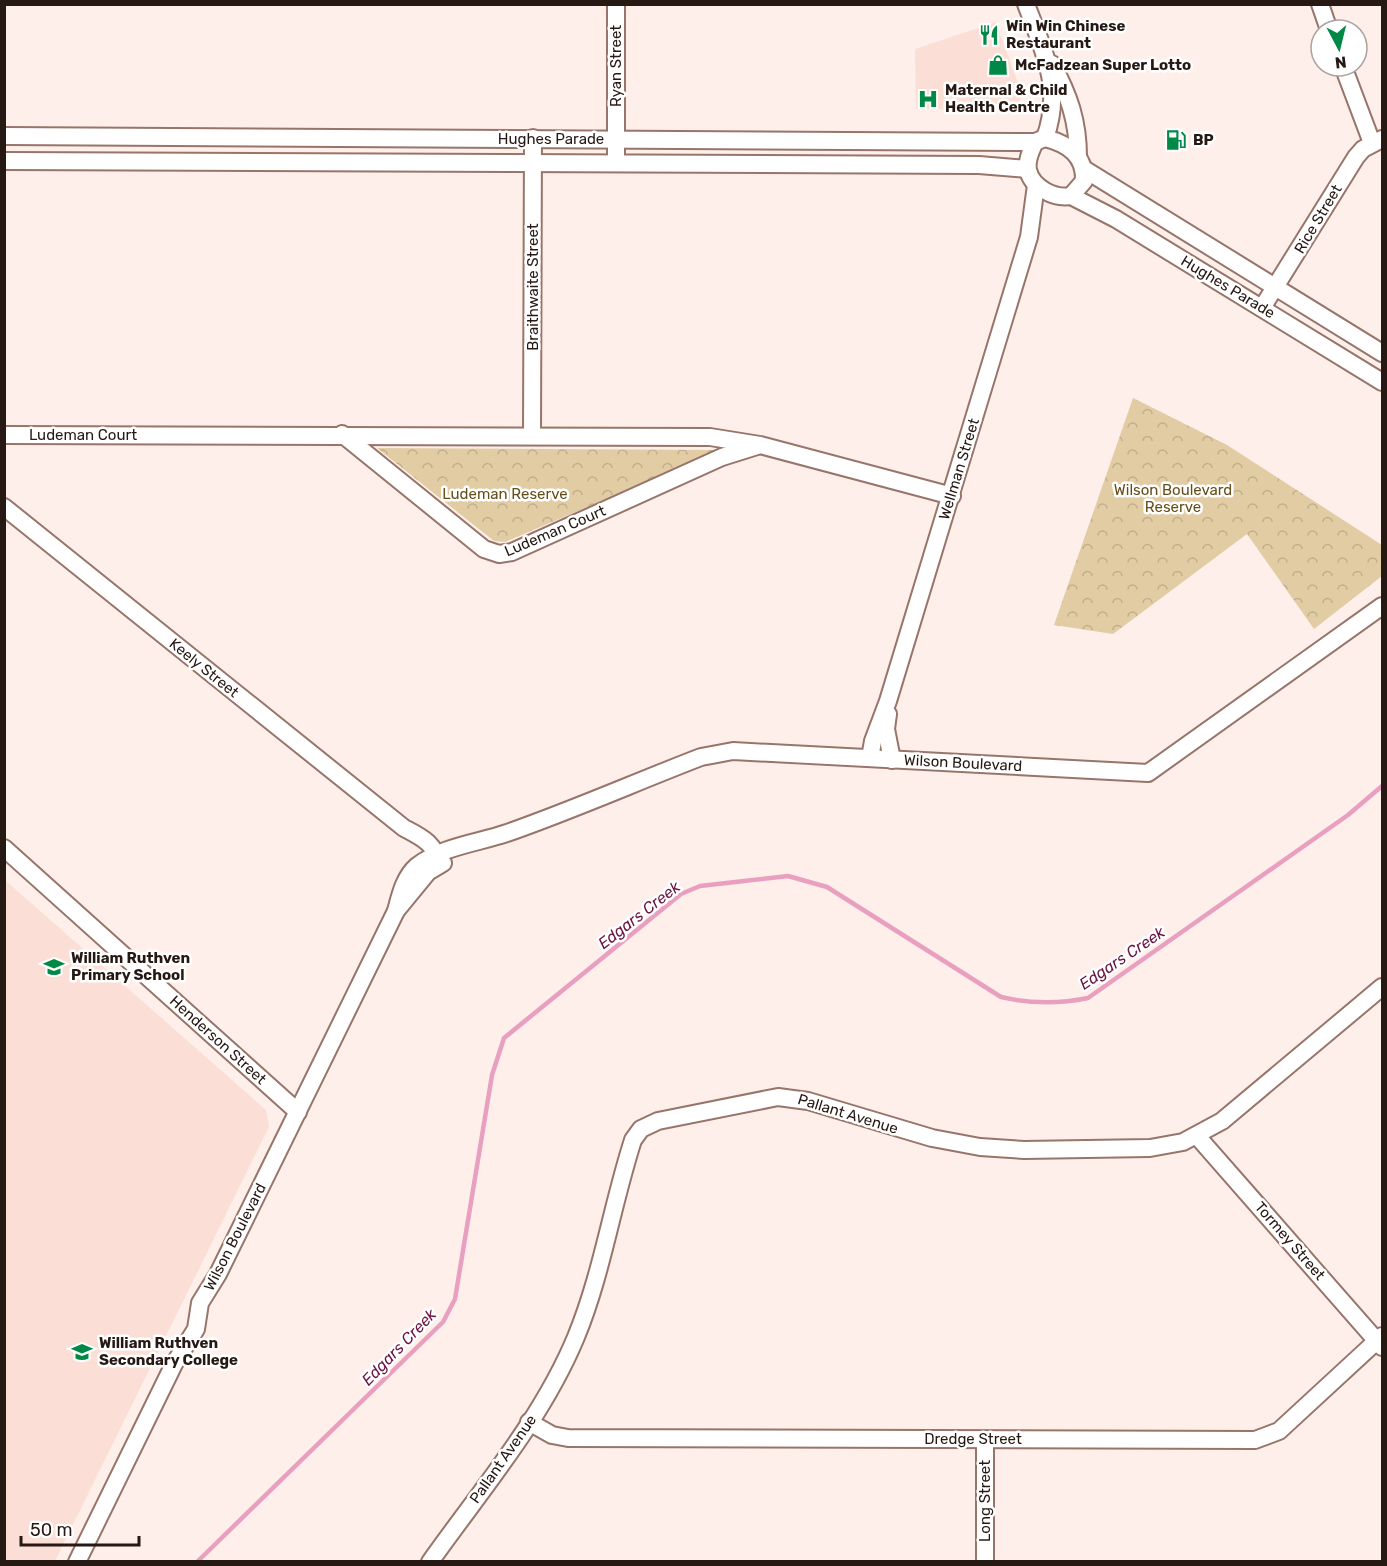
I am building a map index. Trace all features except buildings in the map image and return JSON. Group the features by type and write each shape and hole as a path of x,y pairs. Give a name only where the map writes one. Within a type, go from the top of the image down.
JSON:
{"street":[{"name":"Ryan Street","path":"616,4 616,163"},
{"path":"1026,4 1044,50 1065,88 1078,130 1084,181 1064,197 1036,185 1028,169 1028,159 1040,140 1055,100 1044,50"},
{"path":"1348,78 1377,141"},
{"name":"Hughes Parade","path":"4,136 1040,140"},
{"path":"66,137 66,161"},
{"name":"Braithwaite Street","path":"532,138 532,436"},
{"path":"1040,140 1060,142 1081,163"},
{"name":"Rice Street","path":"1262,308 1356,157 1377,141"},
{"name":"Hughes Parade","path":"4,161 979,165 1028,169"},
{"name":"Hughes Parade","path":"1081,163 1383,353"},
{"name":"Wellman Street","path":"870,758 873,741 888,701 1029,237 1036,185"},
{"name":"Hughes Parade","path":"1064,197 1116,219 1383,382"},
{"name":"Wellman Street","path":"1029,237 1045,209 1064,197"},
{"name":"Ludeman Court","path":"342,434 484,549 499,554 512,552 722,457 760,445"},
{"name":"Ludeman Court","path":"4,435 342,434 710,437 760,445 951,496"},
{"name":"Keely Street","path":"4,507 404,828 429,842 435,860"},
{"name":"Wilson Boulevard","path":"77,1562 174,1364 196,1329 200,1303 218,1274 396,912 435,860 475,852 506,833 701,757 733,752 1148,773 1383,606"},
{"name":"Wellman Street","path":"888,701 886,729 892,759"},
{"name":"Henderson Street","path":"4,848 298,1112"},
{"name":"Pallant Avenue","path":"430,1562 530,1422 551,1388 576,1337 595,1279 633,1140 648,1124 778,1096 808,1101 932,1138 980,1147 1024,1150 1150,1148 1183,1142 1222,1121 1383,987"},
{"name":"Tormey Street","path":"1197,1136 1381,1341"},
{"name":"Dredge Street","path":"530,1422 552,1435 568,1438 1246,1440 1263,1438 1279,1431 1381,1341"},
{"name":"Long Street","path":"985,1440 985,1562"}],"shaded area":[{"path":"996,22 1022,94 1017,110 916,109 915,49"},
{"name":"William Ruthven Secondary College","path":"5,880 266,1110 269,1127 55,1561 5,1561"}],"green space":[{"name":"Wilson Boulevard Reserve","path":"1133,398 1227,445 1382,545 1382,576 1314,629 1247,534 1113,634 1054,625"},
{"name":"Ludeman Reserve","path":"377,448 721,450 505,542 494,541"}],"waterway":[{"name":"Edgars Creek","path":"197,1562 443,1322 455,1299 492,1075 504,1038 681,894 700,886 788,876 827,887 1001,997 1034,1002 1077,1000 1088,998 1348,815 1382,786"}],"place":[{"name":"Win Win Chinese Restaurant","path":"989,35"},
{"name":"McFadzean Super Lotto","path":"998,65"},
{"name":"Maternal & Child Health Centre","path":"928,99"},
{"name":"BP","path":"1176,140"},
{"name":"William Ruthven Primary School","path":"54,967"},
{"name":"William Ruthven Secondary College","path":"82,1352"}]}
